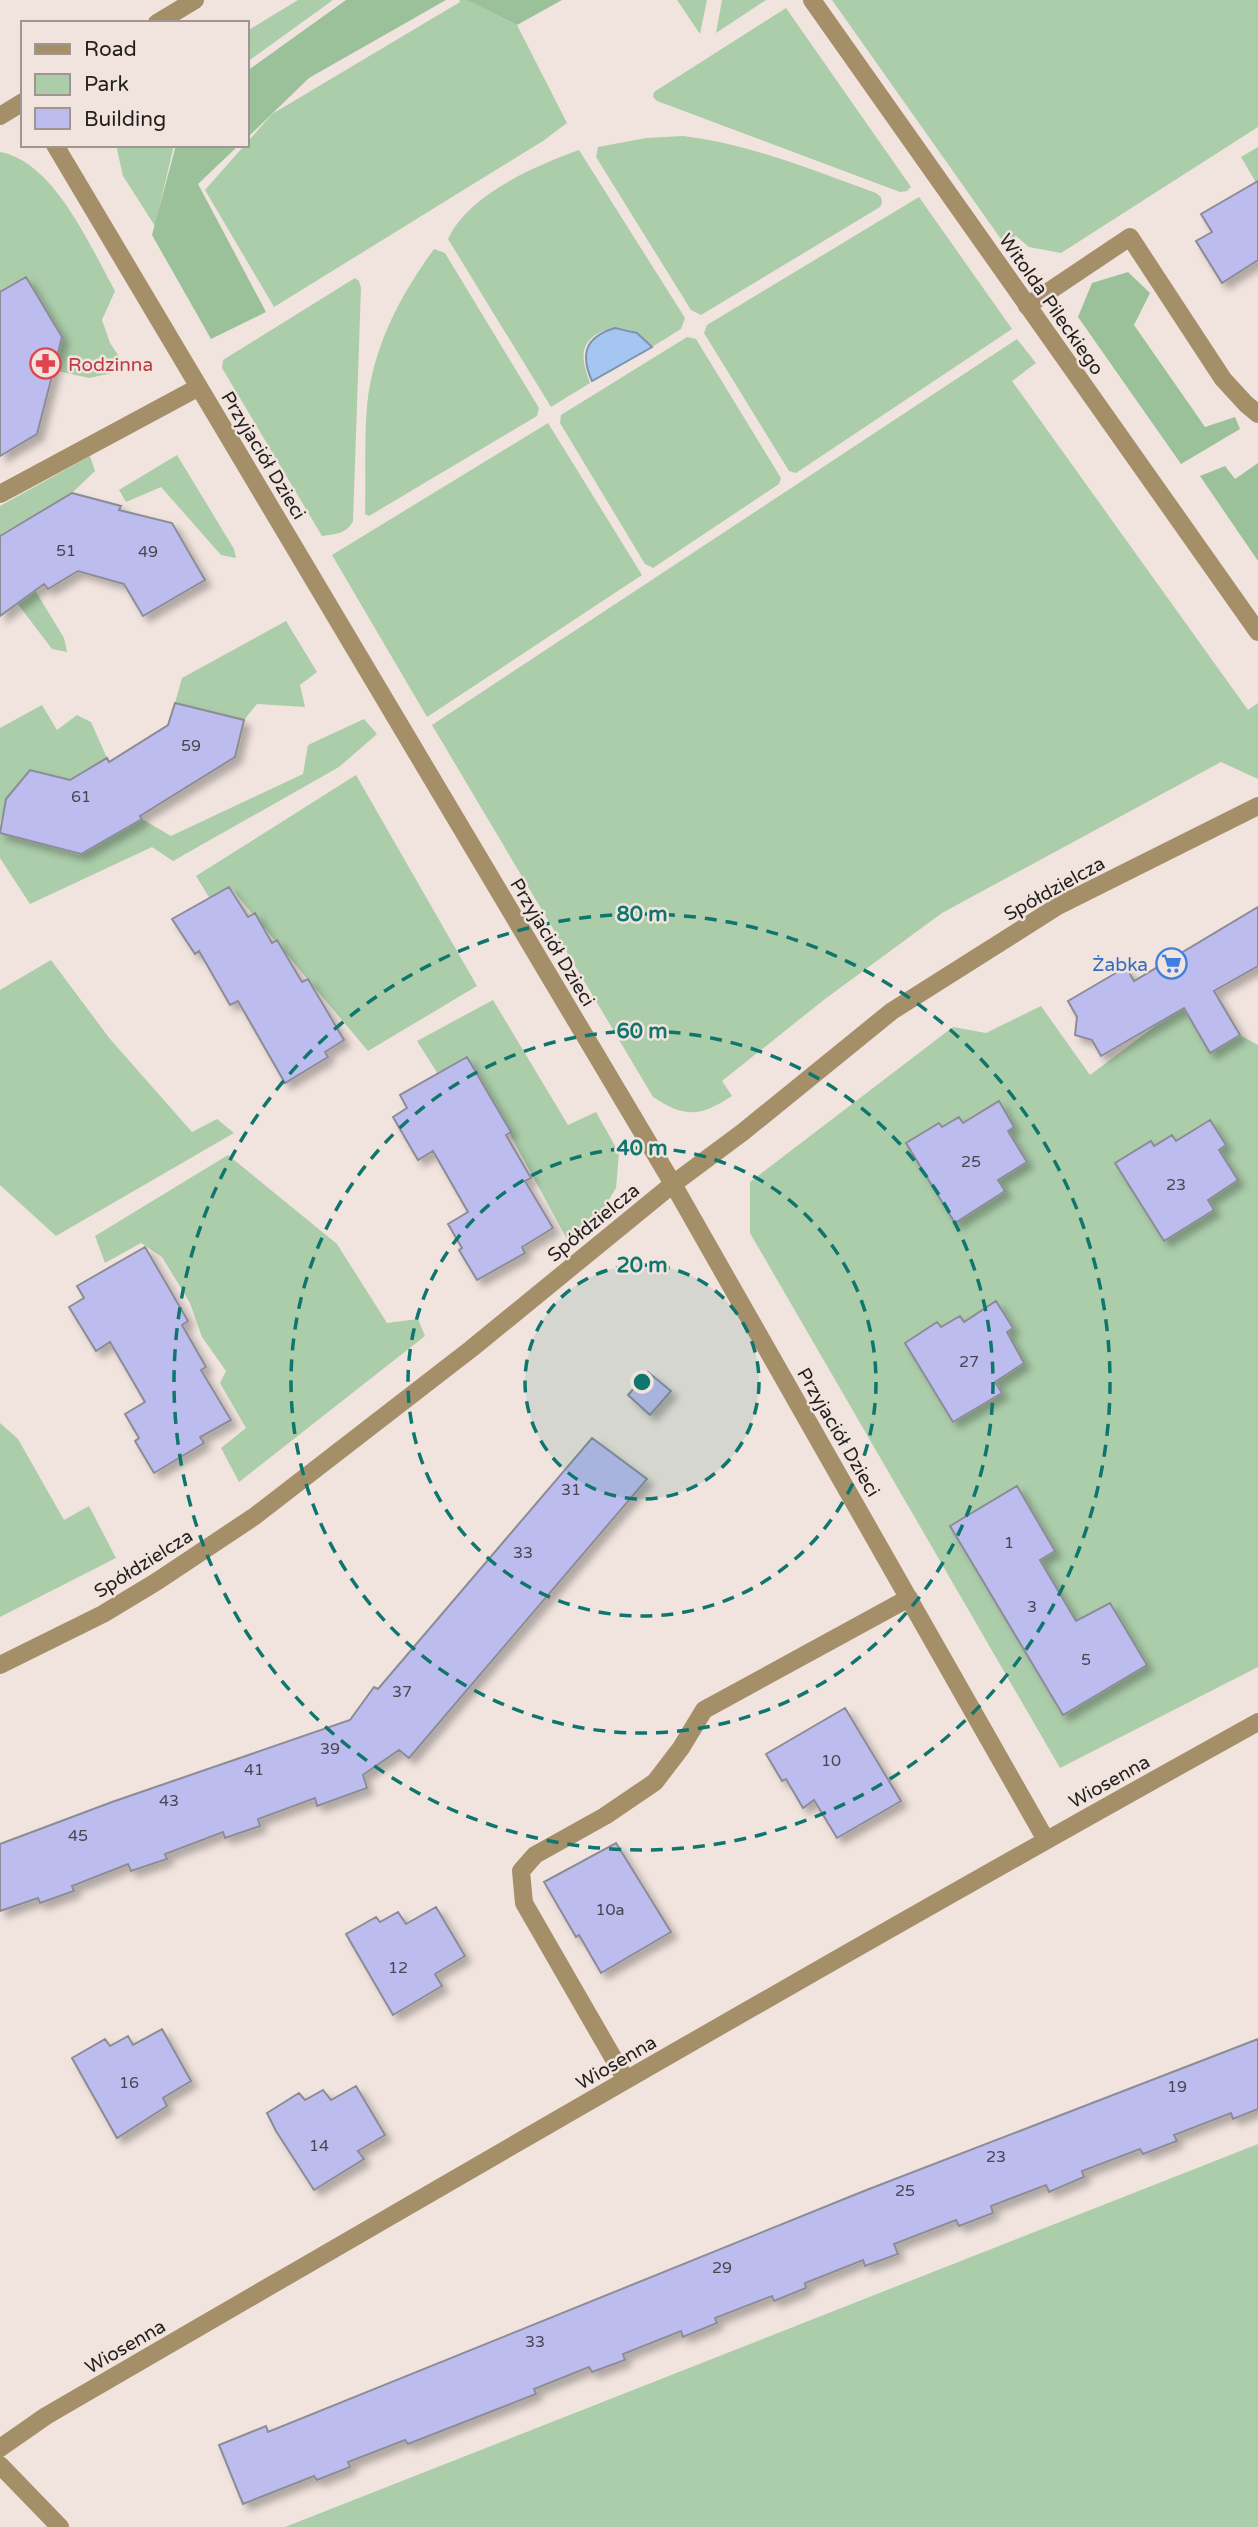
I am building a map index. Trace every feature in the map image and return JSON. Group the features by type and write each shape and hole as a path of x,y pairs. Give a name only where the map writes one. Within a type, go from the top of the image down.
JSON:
{"street":[{"path":"160,21 195,0"},
{"name":"Witolda Pileckiego","path":"812,0 1258,632"},
{"path":"0,116 21,103"},
{"name":"Przyjaciół Dzieci","path":"56,147 673,1184 1046,1840"},
{"path":"1027,306 1130,237 1223,379 1258,414"},
{"path":"0,494 199,387"},
{"name":"Spółdzielcza","path":"0,1665 114,1608 255,1516 471,1349 673,1184 743,1132 892,1011 1058,906 1258,806"},
{"path":"626,2080 524,1903 521,1871 535,1855 605,1816 655,1782 705,1710 909,1598"},
{"name":"Wiosenna","path":"0,2448 46,2416 626,2080 1258,1722"},
{"path":"0,2465 60,2527"}],"green space":[{"path":"298,0 333,0 248,61 248,30"},
{"path":"346,0 446,0 309,78 248,137 248,70"},
{"path":"459,0 468,0 517,25 567,123 543,141 274,307 205,190 243,147 248,147 248,141 272,114 460,2"},
{"path":"467,0 562,0 517,25"},
{"path":"677,0 707,0 700,34"},
{"path":"722,0 766,0 716,33"},
{"path":"832,0 1258,0 1258,127 1061,253 1029,247 1016,236 1003,242"},
{"path":"786,8 911,187 907,191 900,192 657,101 653,97 654,92"},
{"path":"683,136 732,145 781,159 876,193 881,197 882,203 880,207 701,315 691,310 596,157 598,147 646,138"},
{"path":"116,147 174,147 155,226 123,176"},
{"path":"175,147 237,147 198,184 266,312 211,339 152,235"},
{"path":"1258,147 1258,186 1241,157"},
{"path":"579,150 685,318 681,329 652,347 635,332 628,330 613,329 598,334 587,344 584,351 584,363 590,383 551,407 448,239 471,208 487,195 524,173"},
{"path":"0,152 19,159 37,171 54,189 82,230 115,291 102,320 110,343 122,361 122,371 89,378 53,370 61,337 26,277 0,292"},
{"path":"919,197 1012,329 796,473 789,471 704,333 707,325"},
{"path":"434,249 445,253 539,408 537,416 369,516 365,514 366,419 375,363 399,304"},
{"path":"1128,272 1150,293 1134,325 1205,427 1235,417 1240,429 1181,464 1078,317 1092,283"},
{"path":"355,278 361,288 353,521 344,531 322,536 222,368 223,360"},
{"path":"687,337 696,339 781,478 779,484 653,568 645,564 560,423 561,415"},
{"path":"1017,339 1036,363 1012,381 1248,710 1258,703 1258,779 1221,762 942,913 825,999 722,1081 732,1096 701,1111 674,1109 653,1097 432,725"},
{"path":"548,423 642,575 427,717 332,555"},
{"path":"177,455 234,549 236,558 221,555 161,487 126,502 119,490"},
{"path":"90,456 95,471 72,493 1,534 64,638 67,652 52,649 17,603 0,573 0,506"},
{"path":"1258,463 1258,561 1200,476 1225,466 1235,479"},
{"path":"286,621 317,672 300,685 305,707 257,704 244,720 175,703 182,678"},
{"path":"42,705 57,730 77,715 91,722 107,758 71,780 30,770 6,799 0,824 0,728"},
{"path":"364,719 377,734 339,767 173,861 152,847 30,904 0,858 0,833 80,855 142,819 171,836 303,774 308,745"},
{"path":"356,775 477,986 368,1051 230,887 212,902 196,876"},
{"path":"51,960 110,1039 192,1132 217,1119 234,1133 56,1236 0,1185 0,990"},
{"path":"1178,998 1210,1053 1240,1035 1258,1045 1258,1667 1060,1768 750,1233 750,1182 953,1027 986,1033 1041,1006 1090,1075 1159,1023"},
{"path":"493,1000 568,1125 596,1112 619,1153 616,1188 596,1221 568,1241 468,1057 438,1074 417,1041"},
{"path":"228,1155 337,1244 387,1323 418,1319 425,1336 239,1482 221,1448 246,1428 220,1383 226,1371 202,1337 190,1303 162,1257 141,1243 105,1263 95,1236"},
{"path":"0,1423 18,1439 64,1520 89,1506 116,1558 0,1617"},
{"path":"1258,2144 1258,2527 285,2527"}],"water":[{"path":"615,328 637,333 652,347 592,381 586,363 588,348 597,336"}],"building":[{"path":"1258,181 1258,260 1222,283 1196,241 1212,232 1201,214"},
{"path":"26,277 62,337 37,434 0,456 0,292"},
{"path":"72,493 121,506 119,510 172,523 205,580 143,616 124,584 78,571 48,589 44,584 0,616 0,536"},
{"path":"175,703 244,720 235,757 140,816 142,819 81,854 0,833 6,799 30,770 70,780 107,758 109,762 168,725"},
{"path":"229,887 248,917 255,913 272,943 277,940 302,982 308,979 344,1040 325,1052 328,1057 285,1083 238,1001 230,1005 199,951 195,954 172,919"},
{"path":"1258,907 1258,966 1214,991 1240,1035 1210,1053 1184,1008 1101,1056 1092,1040 1075,1035 1077,1017 1068,1001 1126,967 1134,981"},
{"path":"467,1057 511,1132 506,1135 531,1178 525,1181 553,1228 522,1247 525,1253 477,1280 459,1250 462,1248 448,1224 468,1212 433,1151 418,1160 393,1117 407,1108 400,1095"},
{"path":"999,1101 1014,1127 1008,1131 1027,1162 998,1180 1005,1191 955,1223 906,1143 939,1123 942,1127 959,1117 963,1123"},
{"path":"1210,1120 1226,1145 1219,1150 1238,1180 1208,1200 1214,1210 1164,1241 1115,1163 1151,1141 1154,1146 1172,1135 1176,1141"},
{"path":"145,1247 188,1321 182,1325 206,1367 201,1370 231,1420 200,1437 204,1443 154,1473 135,1441 139,1438 125,1414 145,1402 110,1342 96,1351 69,1307 84,1298 77,1286"},
{"path":"996,1301 1013,1328 1007,1332 1024,1363 995,1382 1002,1393 953,1422 905,1343 937,1322 941,1327 960,1316 964,1322"},
{"path":"648,1372 671,1391 650,1415 628,1395"},
{"path":"592,1438 647,1479 409,1758 399,1750 363,1775 367,1788 317,1806 315,1798 258,1819 260,1826 225,1838 223,1832 165,1854 167,1859 131,1871 128,1864 72,1886 74,1891 40,1903 38,1898 0,1911 0,1844 112,1802 350,1720 374,1687 378,1689"},
{"path":"1017,1486 1055,1551 1040,1560 1076,1621 1110,1603 1147,1665 1063,1715 950,1526"},
{"path":"845,1708 901,1801 837,1838 814,1800 803,1808 786,1779 782,1781 766,1754"},
{"path":"616,1843 671,1932 601,1973 544,1882"},
{"path":"436,1907 465,1956 435,1974 442,1986 393,2015 346,1934 376,1917 380,1922 398,1912 406,1924"},
{"path":"162,2029 191,2081 163,2098 167,2106 117,2138 72,2058 105,2039 110,2046 128,2036 133,2045"},
{"path":"1258,2039 1258,2109 1233,2119 1231,2113 1174,2135 1177,2141 1143,2154 1140,2149 1082,2171 1084,2177 1049,2192 1046,2185 991,2206 993,2213 959,2226 956,2220 894,2244 898,2254 865,2266 863,2260 805,2283 806,2288 774,2301 772,2296 715,2318 717,2323 683,2337 681,2331 623,2354 625,2360 592,2372 589,2367 534,2389 536,2394 408,2444 405,2440 348,2462 350,2467 317,2480 314,2476 243,2504 219,2445 266,2426 268,2432 864,2191"},
{"path":"356,2086 385,2135 358,2151 364,2159 314,2190 267,2113 299,2093 305,2100 323,2090 331,2100"}],"place":[{"name":"Rodzinna","path":"45,364"},
{"name":"Żabka","path":"1171,964"}]}
